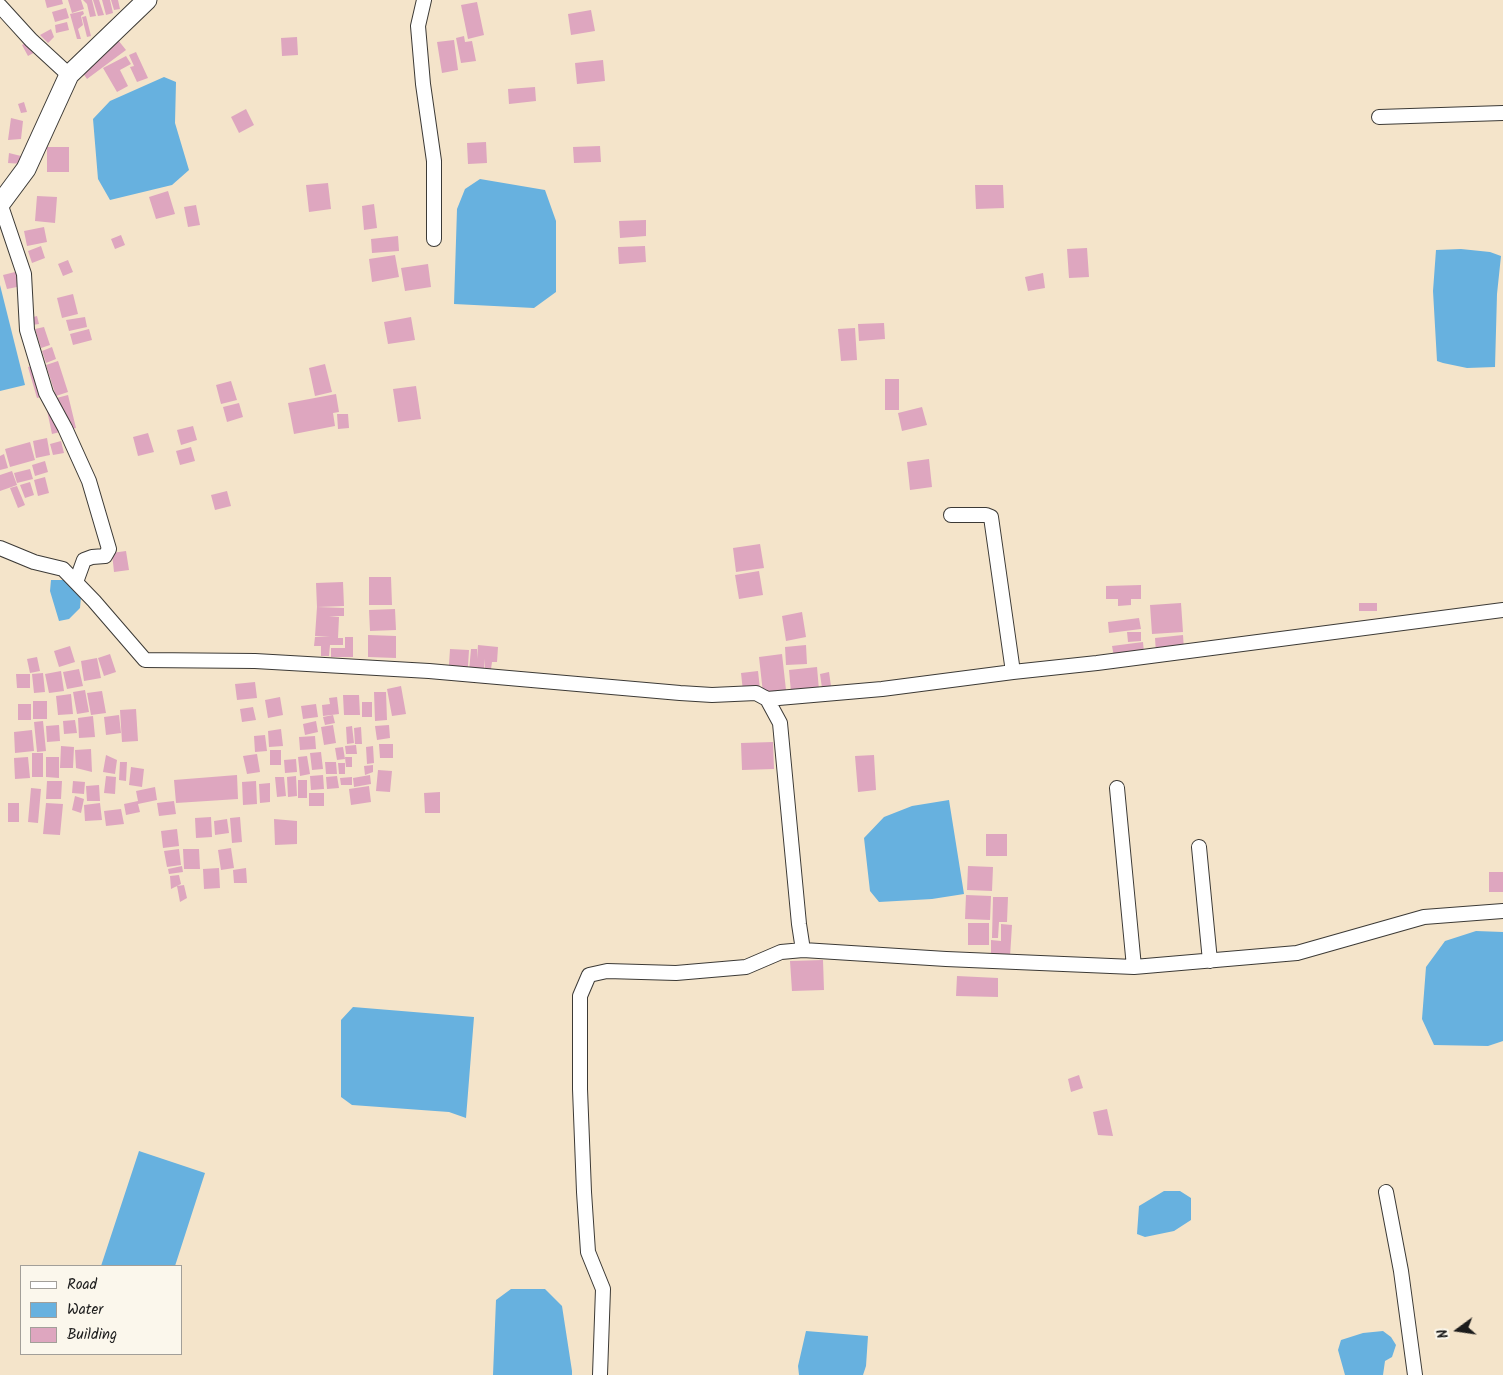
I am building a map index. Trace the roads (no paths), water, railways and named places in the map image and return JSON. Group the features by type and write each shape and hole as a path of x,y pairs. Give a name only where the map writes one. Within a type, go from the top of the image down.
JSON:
{"street":[{"path":"76,582 84,560 105,556 109,549 89,481 43,384 27,330 24,274 0,204 26,170 69,74 147,0"},
{"path":"424,0 418,26 423,84 434,161 434,240"},
{"path":"0,6 31,40 69,74"},
{"path":"1379,117 1503,113"},
{"path":"951,515 986,515 991,517 1013,672"},
{"path":"0,548 34,562 63,569 94,601 144,660 255,661 429,671 680,693 712,695 756,693 767,699 780,723 803,950"},
{"path":"767,699 882,689 1503,610"},
{"path":"1117,788 1134,967"},
{"path":"1199,848 1210,961"},
{"path":"600,1375 603,1289 588,1252 581,1098 580,996 588,975 607,971 676,974 746,966 781,952 803,950 946,959 1134,967 1297,953 1424,917 1503,911"},
{"path":"1386,1192 1401,1271 1415,1375"}],"water":[{"path":"164,77 176,82 175,123 189,170 172,185 110,200 98,179 93,119 110,101"},
{"path":"480,179 545,190 556,221 556,292 534,308 454,304 457,209 465,189"},
{"path":"1461,249 1490,252 1501,256 1497,294 1495,367 1467,368 1437,361 1433,291 1436,250"},
{"path":"0,285 25,385 0,391"},
{"path":"51,580 64,580 75,586 81,597 80,608 69,619 59,621 50,591"},
{"path":"949,800 964,894 932,899 879,902 870,891 864,838 884,817 912,806"},
{"path":"1476,931 1503,932 1503,1041 1488,1046 1434,1045 1422,1019 1426,967 1445,941"},
{"path":"353,1007 474,1017 466,1118 449,1112 352,1105 341,1097 341,1020"},
{"path":"139,1151 205,1173 175,1265 101,1265"},
{"path":"1164,1191 1180,1191 1191,1198 1191,1220 1174,1231 1145,1237 1137,1234 1139,1206"},
{"path":"511,1289 545,1289 562,1306 572,1375 493,1375 496,1300"},
{"path":"806,1331 868,1336 866,1366 863,1375 799,1375 798,1366"},
{"path":"1383,1331 1391,1337 1396,1345 1392,1357 1385,1361 1383,1375 1345,1375 1338,1350 1341,1340 1363,1333"}]}
